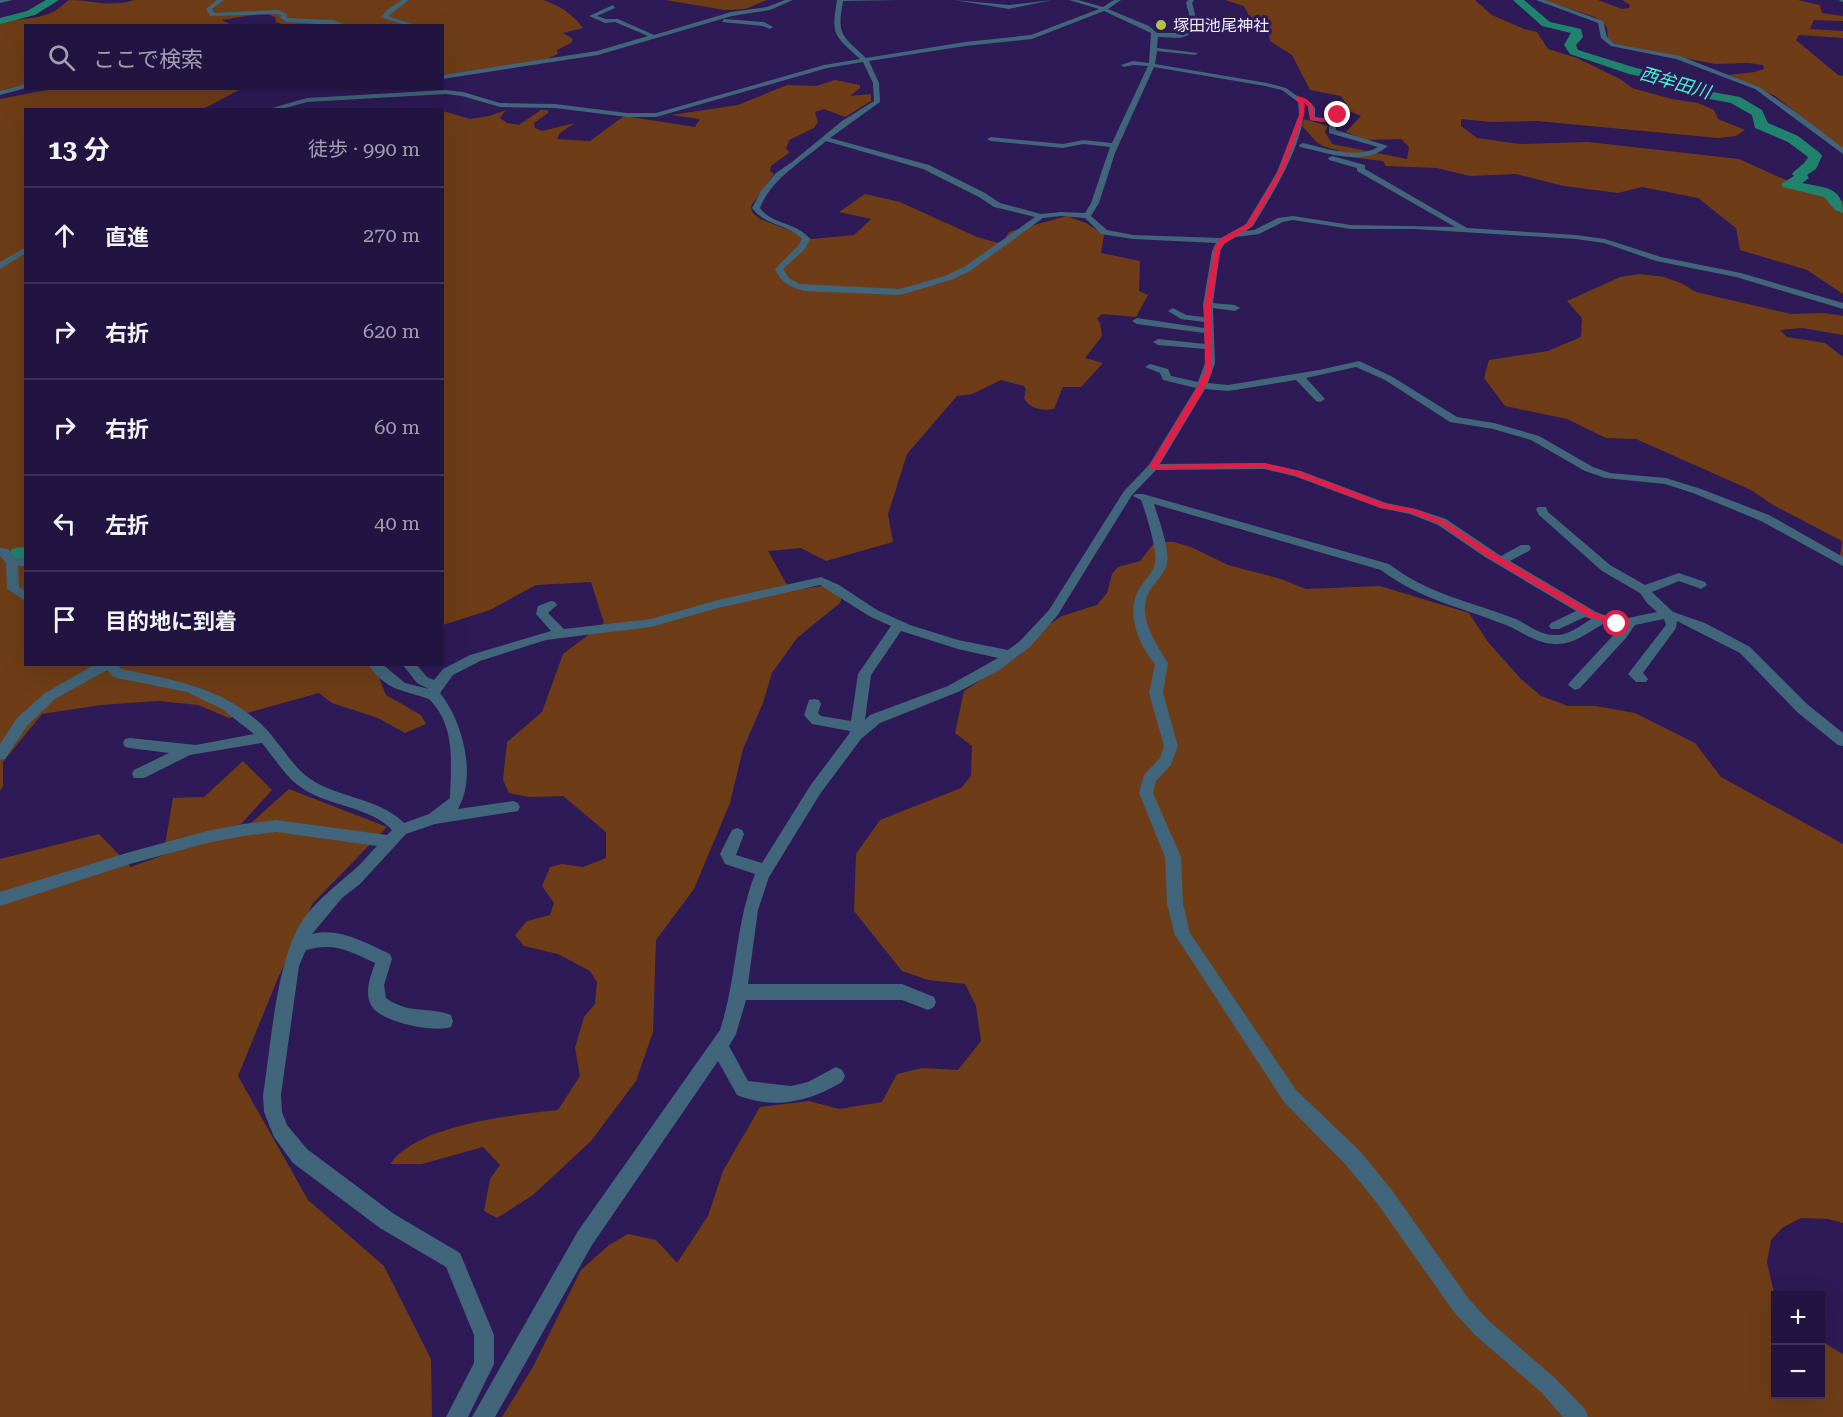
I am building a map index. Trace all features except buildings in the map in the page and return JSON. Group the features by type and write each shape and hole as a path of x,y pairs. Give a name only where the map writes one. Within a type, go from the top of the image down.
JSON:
{"street":[{"path":"0,1 10,0"},
{"path":"221,0 209,9 212,15 278,12 285,15 282,17 287,20 339,24"},
{"path":"406,0 384,17 409,24"},
{"path":"444,76 598,53 731,14 768,9 790,0"},
{"path":"840,0 836,26 842,40 865,60 876,83 877,102 846,120 826,139 780,173 759,200 756,208 761,215 797,229 806,238 802,247 779,269 782,276 794,285 820,290 900,292 921,288 968,269 1041,216"},
{"path":"844,0 896,0"},
{"path":"957,0 1009,7 1049,0"},
{"path":"1072,0 1147,27 1155,35 1180,36 1187,34 1192,20 1193,9 1189,3 1191,0"},
{"path":"276,108 307,100 416,91 458,93 500,105 555,106 627,115 656,115 822,68 965,44 1026,38 1102,9 1118,0"},
{"path":"1539,0 1594,19 1602,25 1606,41 1617,47 1684,59 1757,88 1795,114 1843,152"},
{"path":"590,10 611,8 592,16 602,21 616,20 652,36"},
{"path":"717,19 767,26 772,17"},
{"path":"723,26 728,21"},
{"path":"1087,216 1095,203 1114,145 1152,65 1155,35"},
{"path":"1153,49 1195,53"},
{"path":"1170,61 1184,63 1185,72"},
{"path":"826,139 926,167 997,205 1041,216 1061,214 1087,216 1104,232 1155,239 1222,241 1242,231 1253,220 1281,172 1303,111 1303,105 1289,92 1271,85 1152,65 1133,63 1124,65"},
{"path":"444,83 451,85 458,93"},
{"path":"0,93 24,87"},
{"path":"1292,143 1358,154 1376,153 1384,146 1332,131 1333,119 1338,114 1324,120 1312,119 1312,108 1306,99 1298,98"},
{"path":"991,139 1063,146 1083,142 1114,145"},
{"path":"1303,145 1317,153 1362,167 1360,170 1375,180 1410,197 1433,212 1464,227 1465,230"},
{"path":"1234,236 1256,232 1281,220 1293,218 1351,227 1465,230 1605,241 1659,258 1738,275 1843,306"},
{"path":"483,1417 585,1238 720,1047 733,1016 750,910 765,870 815,790 857,731 875,719 953,689 993,668 1011,655 1053,613 1128,493 1153,467 1202,386 1208,371 1208,305 1216,251 1222,241"},
{"path":"0,266 24,250"},
{"path":"1208,305 1235,308"},
{"path":"1173,310 1184,317 1208,320"},
{"path":"1137,321 1209,331"},
{"path":"1158,342 1209,346"},
{"path":"1150,367 1165,371 1166,378 1202,386 1228,388 1351,366 1356,363 1365,366 1454,420 1494,426 1535,438 1589,469 1609,476 1666,481 1697,491 1765,519 1843,562"},
{"path":"1298,376 1320,399"},
{"path":"1225,401 1228,388"},
{"path":"1153,467 1264,466 1297,473 1384,506 1412,511 1443,522 1501,561 1602,618 1617,624 1669,615 1679,617 1745,650 1802,708 1843,741"},
{"path":"1128,493 1385,567 1407,585 1510,622 1547,640 1560,640 1602,618"},
{"path":"1146,498 1162,560 1161,567 1142,593 1140,609 1146,639 1152,654 1162,663 1156,693 1171,746 1166,761 1149,779 1146,793 1173,857 1176,872 1175,904 1183,935 1290,1096 1359,1165 1384,1196 1461,1305 1482,1328 1548,1386 1577,1417"},
{"path":"1542,509 1606,568 1644,590 1651,600 1669,615 1672,625 1635,674 1641,679"},
{"path":"1501,561 1525,548"},
{"path":"0,552 4,552 12,562 13,589 24,596"},
{"path":"12,562 24,562"},
{"path":"1644,590 1680,577 1701,585"},
{"path":"376,666 385,678 409,692 435,690 448,672 475,658 545,636 651,623 718,604 821,581 833,585 869,611 898,625 972,650 1011,655"},
{"path":"551,605 542,609 542,614 561,634"},
{"path":"1555,626 1586,611"},
{"path":"1575,685 1622,635 1630,622"},
{"path":"857,731 865,674 898,625"},
{"path":"0,755 22,722 50,696 104,666"},
{"path":"110,666 117,673 190,688 227,705 265,737 303,782 334,797 389,817 395,836"},
{"path":"410,666 435,690 456,727 457,798 453,805 434,818 395,836 308,925 291,966 273,1084 273,1112 280,1131 300,1156 387,1221 453,1260 484,1335 484,1364 457,1417"},
{"path":"814,704 811,715 817,720 857,731"},
{"path":"130,743 189,749 233,745 265,737"},
{"path":"139,774 189,749"},
{"path":"434,818 513,807"},
{"path":"0,899 130,858 207,837 243,830 276,826 395,836"},
{"path":"737,834 728,854 730,860 765,870"},
{"path":"300,944 323,938 343,941 384,959 376,985 378,1002 389,1011 417,1020 445,1021"},
{"path":"738,992 902,992 928,1002"},
{"path":"720,1047 743,1089 790,1096 814,1090 836,1076"}],"shaded area":[{"path":"69,0 109,4 134,0 543,0 565,11 583,28 563,33 573,39 571,43 557,50 558,54 547,59 444,75 444,24 281,24 276,22 275,17 265,13 222,20 229,24 24,24 24,85 0,91 0,20 38,17 58,9"},
{"path":"665,0 767,0 745,9 725,10"},
{"path":"1225,0 1475,0 1492,15 1537,32 1548,49 1577,58 1620,79 1632,88 1672,99 1698,103 1714,110 1718,119 1745,130 1736,136 1718,138 1537,121 1491,122 1461,119 1461,126 1477,138 1520,144 1588,142 1739,159 1817,194 1843,201 1843,294 1807,270 1740,250 1736,228 1698,198 1642,187 1618,193 1564,186 1516,174 1470,176 1437,168 1386,166 1383,161 1342,156 1338,150 1320,145 1302,126 1304,119 1328,126 1325,132 1332,144 1407,159 1409,147 1401,139 1366,140 1346,132 1361,116 1351,112 1341,96 1310,90 1292,55 1270,41 1268,28 1249,16 1244,6"},
{"path":"1543,0 1598,0 1622,9 1629,8 1630,5 1622,0 1798,0 1820,5 1822,13 1843,16 1843,21 1814,20 1810,29 1843,31 1843,38 1799,35 1796,40 1838,75 1843,76 1843,149 1775,96 1728,75 1755,72 1764,69 1763,65 1715,64 1618,45 1608,39 1607,27 1595,17"},
{"path":"835,80 860,85 860,88 850,96 871,94 871,101 845,117 824,109 815,112 818,122 814,128 789,140 786,149 790,152 771,166 770,171 774,174 751,206 752,212 760,219 812,239 854,235 871,219 839,212 865,194 900,202 977,237 1002,244 1009,232 1067,216 1086,223 1104,235 1101,253 1140,261 1139,291 1148,295 1136,317 1103,314 1097,318 1102,336 1085,358 1103,363 1081,387 1063,387 1054,409 1045,410 1033,407 1024,398 1026,390 1024,386 1001,380 972,394 957,396 907,454 888,514 893,542 826,561 801,548 768,551 786,583 794,590 823,586 842,597 840,603 797,638 772,673 763,703 743,749 730,803 694,889 656,940 653,1032 636,1081 591,1141 533,1195 497,1218 484,1211 490,1179 500,1165 483,1147 422,1164 390,1164 403,1150 422,1139 444,1131 492,1119 558,1110 580,1076 575,1048 584,1017 595,1004 597,982 590,971 558,954 524,946 515,935 527,921 550,915 554,903 542,886 550,867 562,864 583,867 606,858 606,832 563,796 529,797 509,793 503,780 507,742 542,712 563,654 604,623 591,582 536,585 490,610 444,625 444,111 470,119 506,110 500,118 507,123 519,125 541,110 548,110 548,113 534,123 535,128 542,131 575,123 560,133 557,139 590,141 624,116 695,127 700,119 671,115 738,105 787,85 816,86"},
{"path":"47,90 239,90 205,108 24,108 24,666 374,666 386,695 421,715 426,724 405,733 378,718 332,703 319,693 229,718 198,705 158,701 101,705 42,714 3,762 3,786 0,791 0,99"},
{"path":"1640,274 1664,277 1696,292 1791,314 1824,313 1843,316 1843,335 1802,328 1780,330 1787,337 1825,343 1843,357 1843,559 1840,557 1842,541 1773,505 1751,490 1636,439 1606,438 1567,419 1505,406 1484,378 1489,360 1548,351 1581,337 1582,318 1567,301 1620,277"},
{"path":"1155,542 1174,542 1191,547 1228,565 1281,579 1306,589 1380,586 1469,613 1488,642 1521,679 1541,696 1568,706 1596,706 1635,713 1695,743 1721,777 1843,844 1843,1223 1828,1219 1801,1218 1782,1228 1771,1240 1767,1262 1774,1291 1771,1291 1771,1399 1825,1399 1825,1343 1843,1354 1843,1417 502,1417 533,1367 581,1270 609,1245 628,1234 656,1240 677,1263 708,1216 723,1171 760,1107 809,1101 839,1109 882,1102 897,1074 922,1068 958,1070 981,1041 976,1006 965,984 928,980 902,971 854,911 856,854 880,820 961,788 971,776 972,746 955,733 964,691 1020,655 1050,624 1062,616 1097,605 1107,593 1112,574 1118,567 1140,561"},
{"path":"243,761 272,790 241,824 165,845 173,798 204,797"},
{"path":"289,789 387,827 313,903 278,978 238,1076 308,1200 384,1266 431,1359 432,1417 0,1417 0,859 99,834 131,867 252,822"}],"waterway":[{"path":"0,21 31,13 54,0"},
{"name":"西牟田川","path":"1518,0 1546,24 1577,31 1577,37 1570,45 1574,52 1633,71 1675,80 1687,91 1735,100 1757,113 1762,122 1760,125 1793,139 1815,156 1811,166 1799,174 1802,178 1788,184 1829,194 1843,208"},
{"path":"20,554 24,555"}],"place":[{"name":"塚田池尾神社","path":"1161,25"}],"route":[{"path":"1338,115 1324,120 1312,119 1310,118 1312,108 1306,99 1298,98 1303,105 1303,111 1281,172 1249,226 1222,241 1218,246 1208,307 1210,363 1208,371 1181,423 1153,467 1264,466 1297,473 1384,506 1412,511 1443,522 1489,554 1592,615 1617,624"}]}
